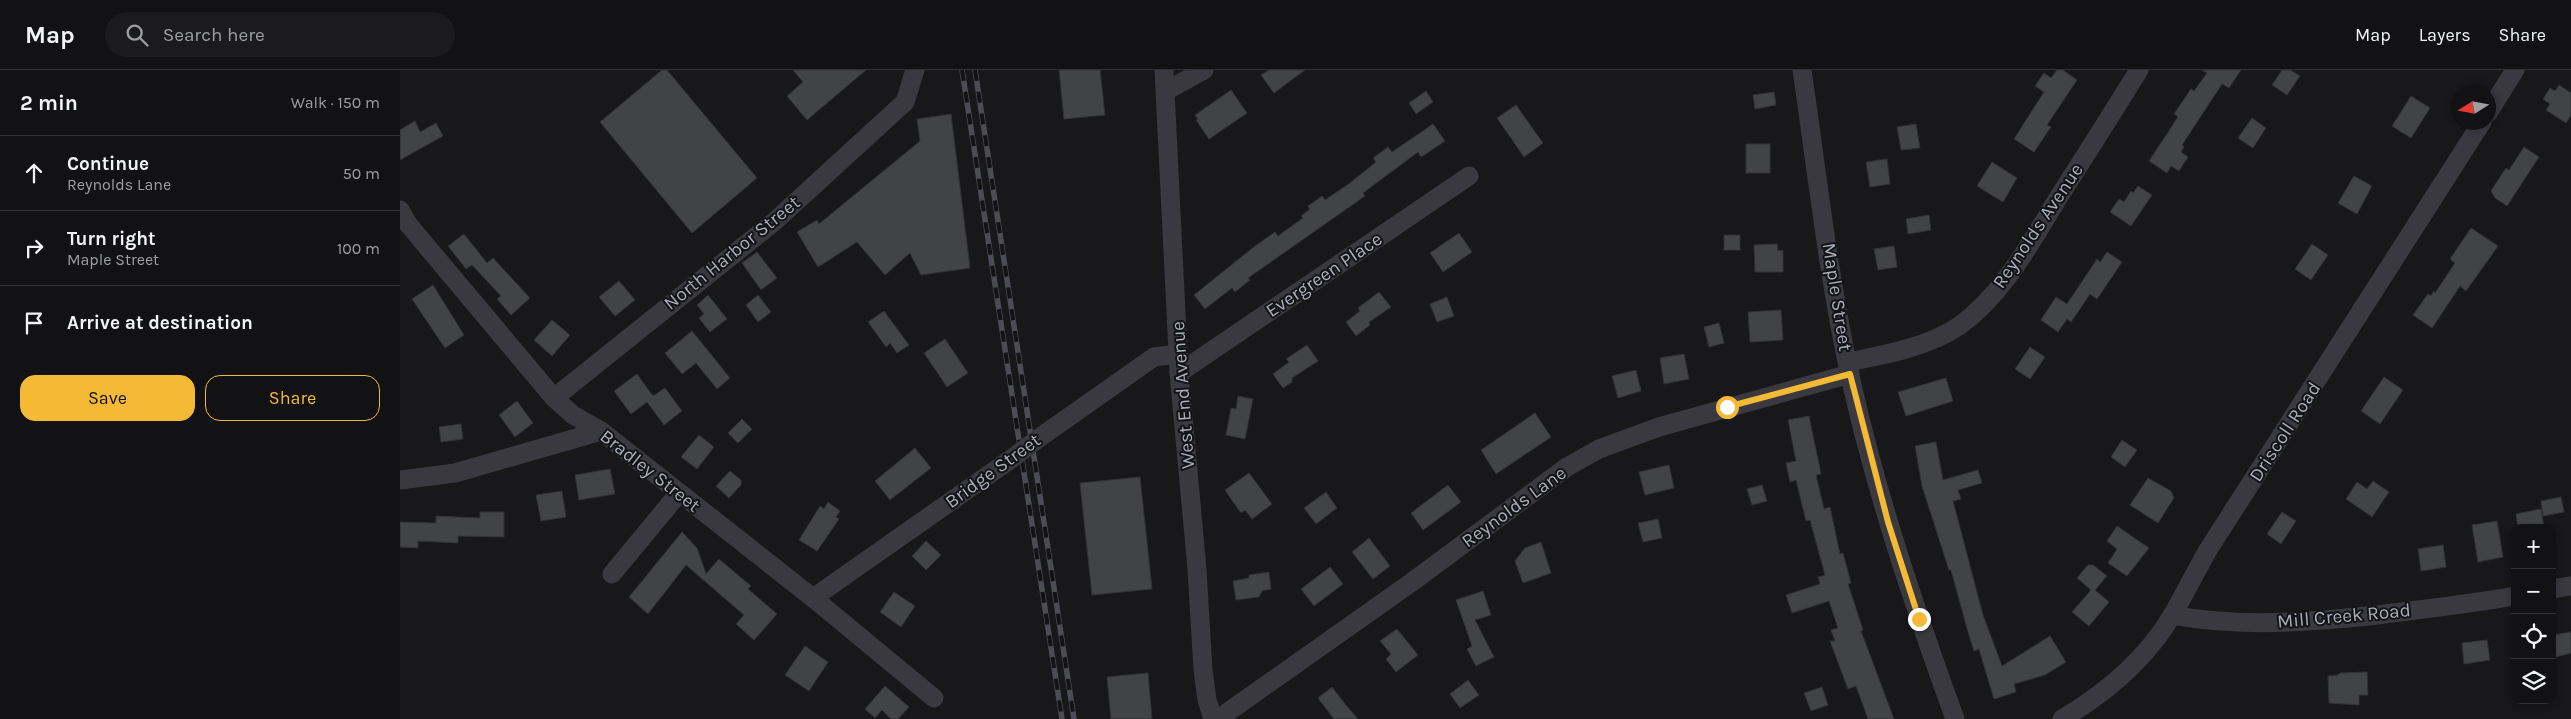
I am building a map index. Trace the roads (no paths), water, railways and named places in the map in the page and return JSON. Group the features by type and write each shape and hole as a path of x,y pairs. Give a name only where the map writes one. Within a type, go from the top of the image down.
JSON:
{"street":[{"name":"North Harbor Street","path":"554,398 775,221 905,102 915,70"},
{"name":"West End Avenue","path":"1164,70 1179,373 1197,569 1203,670 1207,700 1213,719"},
{"path":"1166,91 1204,70"},
{"name":"Maple Street","path":"1802,70 1849,368 1888,522 1955,719"},
{"name":"Reynolds Avenue","path":"1849,368 1876,356 1929,340 1958,326 1987,302 2027,249 2139,70"},
{"path":"2496,100 2516,70"},
{"name":"Driscoll Road","path":"2062,719 2080,709 2128,671 2172,615 2208,550 2477,130"},
{"name":"Evergreen Place","path":"1179,373 1469,176"},
{"name":"Bradley Street","path":"400,210 408,224 554,398 573,415 601,431 813,598 934,698"},
{"name":"Bridge Street","path":"813,598 1154,357 1178,354"},
{"name":"Reynolds Lane","path":"1218,719 1404,588 1567,467 1599,449 1659,427 1849,368"},
{"path":"400,480 455,473 601,431"},
{"path":"612,574 679,493"},
{"path":"2556,589 2571,586"},
{"name":"Mill Creek Road","path":"2172,615 2238,623 2318,621 2462,605 2511,597"}],"railway":[{"path":"962,70 1062,719"},
{"path":"975,70 1074,719"}]}
